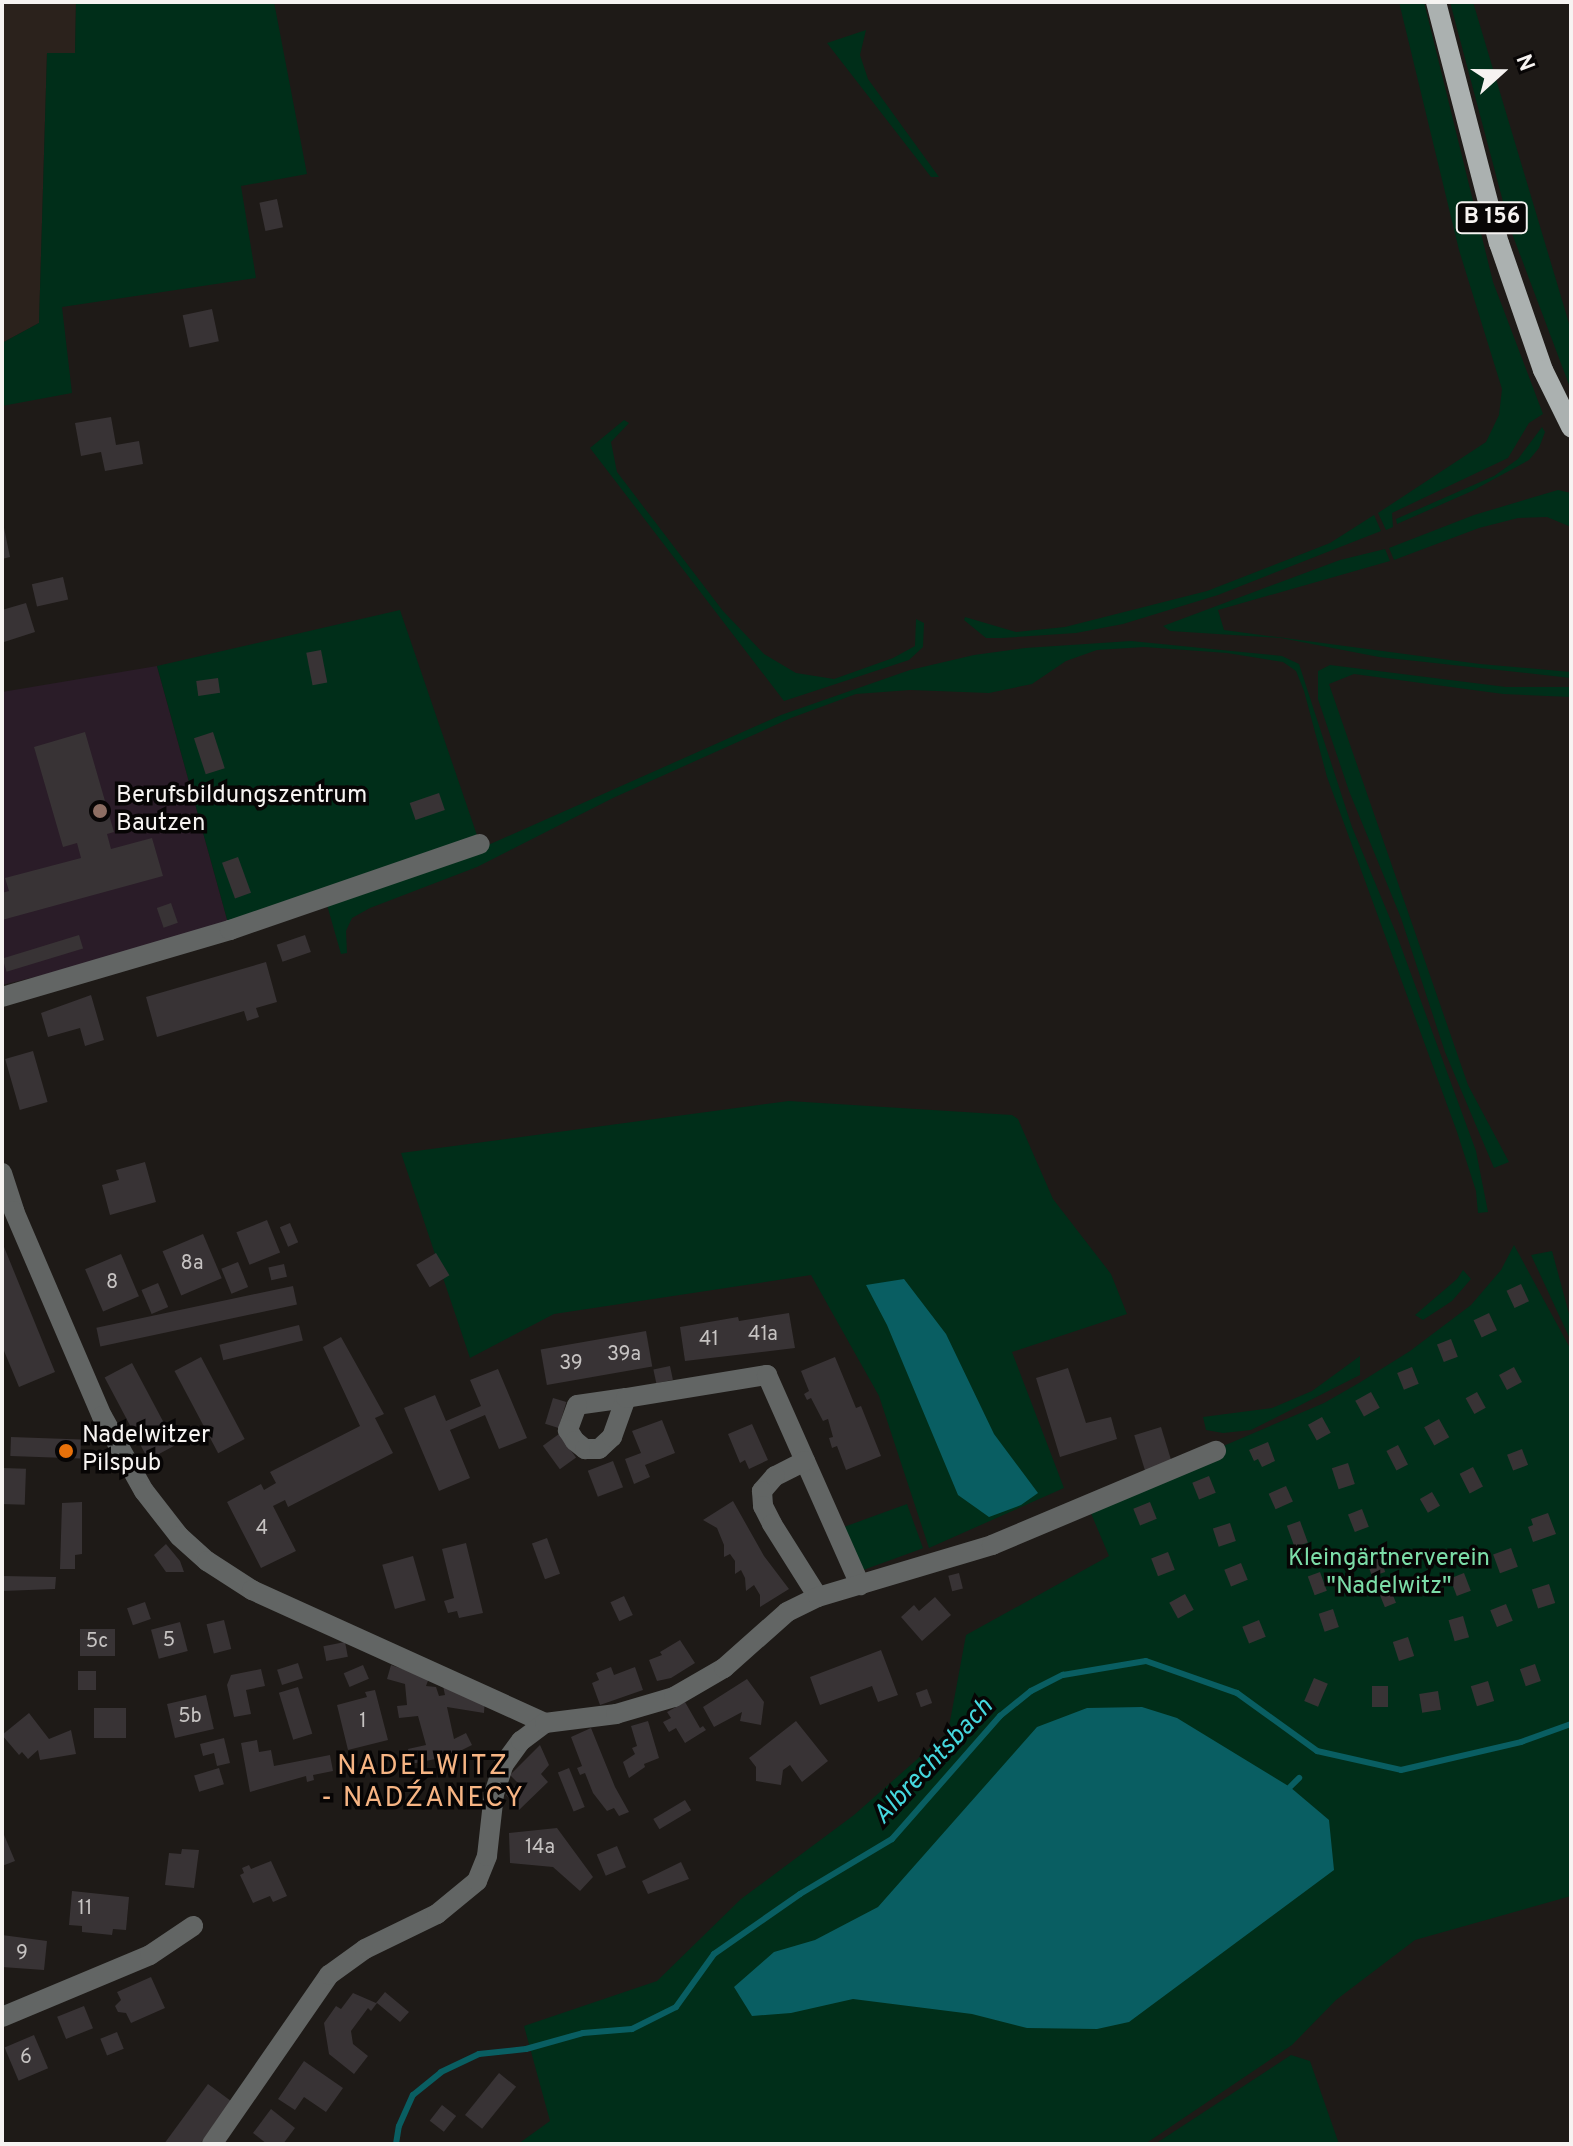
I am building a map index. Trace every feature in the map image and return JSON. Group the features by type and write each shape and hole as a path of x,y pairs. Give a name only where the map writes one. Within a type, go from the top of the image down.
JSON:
{"main road":[{"name":"B 156","path":"1436,2 1499,243 1543,370 1571,427"}],"street":[{"path":"2,997 244,926 480,844"},
{"path":"2,1173 8,1211 102,1416 144,1491 179,1536 207,1561 252,1590 545,1723"},
{"path":"626,1398 767,1375 860,1585"},
{"path":"212,2144 329,1975 365,1949 437,1914 477,1881 487,1856 494,1794 504,1764 521,1741 545,1723 616,1714 674,1697 724,1668 787,1612 818,1597 992,1545 1216,1451"},
{"path":"805,1461 775,1476 762,1491 763,1506 818,1597"},
{"path":"2,2017 150,1955 193,1926"}],"shaded area":[{"path":"2,2 76,2 75,53 47,53 39,323 2,343"},
{"name":"Berufsbildungszentrum Bautzen","path":"157,666 230,930 2,985 2,692"}],"green space":[{"path":"76,2 274,2 307,174 241,186 256,278 62,307 72,393 2,406 2,343 39,323 47,53 75,53"},
{"path":"1399,2 1424,2 1493,282 1543,414 1529,423 1508,458 1392,513 1393,527 1386,530 1378,513 1486,442 1499,415 1502,389 1459,250"},
{"path":"1450,2 1473,2 1571,330 1571,390 1510,228"},
{"path":"866,30 860,55 868,79 939,177 931,177 827,43"},
{"path":"624,420 629,423 611,442 617,472 723,611 764,654 796,673 834,679 893,658 915,646 916,619 924,623 923,647 909,660 784,701 590,448"},
{"path":"1542,427 1545,432 1539,448 1529,460 1472,491 1397,524 1396,519 1494,476 1518,459"},
{"path":"1558,490 1571,493 1571,527 1547,517 1518,518 1479,528 1394,560 1389,548 1474,515"},
{"path":"1374,515 1381,531 1218,595 1123,624 1076,633 986,638 964,620 965,617 1016,632 1065,627 1207,591 1330,543"},
{"path":"1385,549 1390,561 1218,610 1224,630 1480,664 1571,672 1571,678 1379,657 1281,638 1170,631 1163,626 1340,560"},
{"path":"400,610 480,844 230,930 157,666"},
{"path":"1131,641 1282,656 1299,664 1352,827 1396,933 1476,1151 1488,1212 1478,1213 1476,1191 1457,1132 1327,777 1304,691 1296,671 1283,662 1227,653 1144,647 1097,650 1066,661 1032,684 989,693 910,690 856,694 791,718 613,798 477,867 370,908 352,918 346,931 347,953 341,954 327,905 468,854 781,715 910,670 974,655 1025,648"},
{"path":"1330,665 1506,687 1571,687 1571,697 1503,694 1354,674 1329,684 1468,1085 1509,1162 1494,1168 1445,1052 1401,918 1349,791 1318,699 1318,671"},
{"path":"789,1101 1012,1115 1018,1119 1053,1199 1111,1274 1127,1314 1012,1352 1064,1488 929,1548 879,1396 811,1275 554,1314 470,1358 401,1153"},
{"name":"Kleingärtnerverein \"Nadelwitz\"","path":"1514,1245 1571,1350 1571,1896 1415,1940 1336,2000 1292,2045 1145,2144 518,2144 550,2121 524,2026 657,1981 741,1899 854,1815 948,1732 966,1635 1109,1556 1087,1504 1324,1403 1359,1383 1410,1351 1471,1305 1501,1270"},
{"path":"1552,1251 1571,1321 1571,1341 1531,1255"},
{"path":"1463,1270 1471,1279 1452,1301 1423,1320 1415,1315 1457,1279"},
{"path":"1360,1356 1360,1375 1251,1430 1223,1433 1206,1430 1203,1417 1272,1408 1312,1391"},
{"path":"907,1504 923,1548 856,1572 840,1528"},
{"path":"1291,2055 1310,2061 1339,2144 1155,2144"}],"water":[{"path":"904,1279 946,1334 994,1434 1038,1493 1021,1505 989,1517 958,1495 887,1325 866,1285"},
{"path":"1142,1707 1177,1718 1290,1787 1329,1820 1334,1870 1129,2022 1097,2029 1027,2028 972,2014 853,1999 791,2013 752,2016 734,1987 774,1952 815,1940 878,1907 1037,1727 1087,1708"}],"building":[{"path":"277,199 283,227 265,231 259,203"},
{"path":"212,309 219,341 190,348 183,315"},
{"path":"111,417 116,445 139,441 143,464 105,471 101,452 81,456 75,423"},
{"path":"2,518 10,557 2,559"},
{"path":"63,577 68,599 37,607 32,584"},
{"path":"26,603 35,632 4,642 2,610"},
{"path":"321,650 327,682 313,685 306,653"},
{"path":"218,678 220,693 198,696 196,681"},
{"path":"85,732 114,832 107,834 111,849 152,838 163,876 2,920 2,893 9,891 5,878 81,858 77,843 63,847 34,747"},
{"path":"213,732 225,768 206,774 194,738"},
{"path":"439,793 445,810 416,820 410,803"},
{"path":"238,857 251,893 235,899 222,863"},
{"path":"171,903 178,923 164,928 157,908"},
{"path":"79,935 83,948 7,972 2,958"},
{"path":"305,935 311,952 282,962 277,945"},
{"path":"266,962 277,1002 256,1008 259,1017 247,1021 244,1011 157,1037 146,997"},
{"path":"91,995 104,1040 85,1046 80,1028 48,1037 41,1013"},
{"path":"33,1051 48,1102 20,1110 5,1059"},
{"path":"145,1162 156,1202 110,1215 102,1185 119,1180 116,1170"},
{"path":"267,1220 280,1252 250,1265 236,1232"},
{"path":"290,1223 298,1242 288,1247 280,1227"},
{"path":"203,1234 222,1278 181,1295 162,1251"},
{"path":"2,1242 55,1372 19,1387 2,1346"},
{"path":"436,1253 449,1275 430,1287 416,1265"},
{"path":"121,1254 139,1296 103,1312 85,1269"},
{"path":"238,1262 248,1287 231,1294 221,1269"},
{"path":"284,1264 287,1277 271,1280 268,1268"},
{"path":"158,1283 168,1307 152,1314 141,1290"},
{"path":"1521,1284 1529,1301 1515,1308 1506,1291"},
{"path":"293,1286 297,1305 100,1346 96,1328"},
{"path":"789,1313 795,1348 685,1361 680,1327 738,1317 739,1321"},
{"path":"1489,1313 1497,1330 1482,1337 1474,1320"},
{"path":"299,1325 303,1341 223,1360 219,1345"},
{"path":"646,1331 652,1366 547,1385 541,1350"},
{"path":"341,1337 384,1414 375,1418 393,1453 288,1507 285,1500 273,1506 296,1551 261,1568 227,1502 261,1484 264,1490 276,1483 270,1472 360,1426 323,1347"},
{"path":"1451,1339 1458,1357 1444,1362 1437,1344"},
{"path":"201,1357 245,1439 218,1453 175,1371"},
{"path":"835,1357 856,1408 861,1406 881,1456 846,1470 837,1446 832,1448 829,1438 833,1437 828,1419 823,1421 811,1398 807,1400 804,1394 809,1391 801,1371"},
{"path":"132,1363 176,1445 148,1460 105,1378"},
{"path":"670,1366 673,1380 656,1383 653,1370"},
{"path":"1412,1367 1419,1384 1404,1390 1397,1373"},
{"path":"1514,1367 1522,1382 1507,1390 1499,1375"},
{"path":"1068,1368 1086,1423 1111,1417 1117,1439 1060,1457 1036,1378"},
{"path":"498,1369 527,1438 499,1449 485,1415 450,1430 470,1478 439,1491 404,1408 435,1395 446,1421 481,1406 470,1380"},
{"path":"1371,1392 1380,1408 1364,1416 1355,1401"},
{"path":"1477,1392 1486,1408 1474,1414 1466,1398"},
{"path":"553,1398 566,1402 558,1428 545,1424"},
{"path":"1322,1417 1331,1433 1317,1441 1308,1425"},
{"path":"1439,1419 1449,1437 1434,1446 1424,1427"},
{"path":"662,1420 675,1453 645,1465 650,1477 634,1484 625,1459 641,1453 632,1431"},
{"path":"752,1424 768,1460 749,1469 745,1460 740,1463 728,1434"},
{"path":"1161,1427 1172,1464 1146,1472 1134,1435"},
{"path":"559,1434 576,1457 560,1469 543,1446"},
{"path":"11,1437 81,1439 80,1458 10,1456"},
{"path":"1268,1442 1275,1461 1262,1467 1258,1459 1254,1461 1249,1450"},
{"path":"1398,1445 1408,1465 1396,1471 1386,1451"},
{"path":"1522,1449 1528,1465 1513,1471 1507,1455"},
{"path":"613,1461 623,1487 598,1497 588,1471"},
{"path":"1348,1463 1355,1484 1339,1489 1332,1468"},
{"path":"1473,1467 1483,1487 1470,1493 1460,1474"},
{"path":"2,1468 26,1469 25,1505 2,1504"},
{"path":"1209,1476 1216,1493 1199,1499 1192,1483"},
{"path":"1286,1486 1293,1502 1276,1509 1269,1494"},
{"path":"1432,1492 1440,1506 1428,1513 1420,1499"},
{"path":"733,1501 764,1556 789,1589 760,1607 760,1595 754,1585 746,1591 741,1570 735,1574 735,1561 730,1554 724,1557 724,1545 717,1528 703,1520"},
{"path":"82,1502 82,1554 75,1555 75,1569 60,1569 62,1503"},
{"path":"1150,1502 1157,1519 1140,1525 1133,1509"},
{"path":"1362,1509 1369,1527 1355,1532 1348,1514"},
{"path":"1548,1513 1556,1534 1533,1542 1528,1527 1533,1525 1531,1519"},
{"path":"1300,1521 1308,1543 1295,1547 1287,1526"},
{"path":"1230,1523 1236,1541 1219,1547 1213,1529"},
{"path":"547,1538 560,1574 545,1579 532,1543"},
{"path":"466,1543 483,1613 459,1618 457,1611 448,1613 444,1601 454,1598 442,1549"},
{"path":"166,1544 180,1561 184,1572 166,1572 154,1555"},
{"path":"1511,1548 1518,1567 1500,1573 1493,1554"},
{"path":"1168,1552 1175,1570 1158,1576 1151,1558"},
{"path":"1379,1553 1385,1572 1372,1576 1366,1557"},
{"path":"413,1556 426,1600 395,1609 382,1565"},
{"path":"1241,1563 1248,1580 1231,1586 1224,1570"},
{"path":"1320,1572 1327,1591 1315,1595 1308,1576"},
{"path":"959,1573 963,1589 952,1591 948,1576"},
{"path":"1464,1573 1471,1591 1457,1596 1450,1578"},
{"path":"2,1576 56,1577 55,1589 2,1591"},
{"path":"1549,1584 1555,1603 1538,1609 1532,1590"},
{"path":"1390,1588 1396,1603 1385,1607 1379,1592"},
{"path":"1185,1594 1194,1610 1178,1618 1169,1603"},
{"path":"624,1596 633,1615 619,1621 610,1602"},
{"path":"935,1597 951,1615 922,1641 901,1617 914,1605 919,1611"},
{"path":"145,1602 151,1619 133,1625 127,1608"},
{"path":"1506,1604 1513,1621 1497,1627 1490,1610"},
{"path":"1333,1609 1339,1627 1325,1632 1319,1614"},
{"path":"1463,1616 1469,1637 1455,1641 1449,1620"},
{"path":"224,1620 231,1649 214,1653 207,1624"},
{"path":"1259,1620 1266,1637 1249,1643 1242,1627"},
{"path":"180,1622 188,1651 159,1659 151,1630"},
{"path":"80,1629 115,1629 115,1656 80,1656"},
{"path":"1408,1637 1414,1656 1399,1661 1393,1642"},
{"path":"680,1640 695,1663 671,1678 657,1681 649,1660 662,1655 660,1652"},
{"path":"345,1642 348,1657 326,1661 323,1646"},
{"path":"881,1650 898,1695 878,1702 872,1686 820,1705 810,1677"},
{"path":"298,1663 303,1678 282,1685 277,1670"},
{"path":"1535,1664 1541,1681 1526,1686 1520,1669"},
{"path":"363,1665 369,1679 350,1687 344,1673"},
{"path":"391,1665 429,1678 426,1686 436,1687 439,1696 445,1695 443,1686 485,1697 484,1713 447,1707 454,1739 466,1733 472,1745 450,1756 411,1764 408,1749 426,1745 418,1716 399,1718 397,1706 407,1705 405,1684 387,1679"},
{"path":"611,1667 614,1675 635,1667 643,1690 600,1705 592,1683 599,1680 596,1673"},
{"path":"261,1669 265,1686 246,1690 251,1714 234,1717 227,1685 231,1675"},
{"path":"78,1671 96,1671 96,1690 78,1690"},
{"path":"1314,1678 1328,1684 1318,1707 1304,1701"},
{"path":"747,1679 764,1702 761,1725 740,1721 742,1712 714,1727 703,1707"},
{"path":"1488,1681 1494,1701 1477,1706 1471,1686"},
{"path":"1372,1686 1388,1686 1388,1707 1372,1707"},
{"path":"298,1687 312,1734 293,1740 279,1693"},
{"path":"927,1689 932,1703 921,1707 916,1693"},
{"path":"375,1690 388,1740 348,1750 337,1705 367,1697 365,1692"},
{"path":"1438,1691 1441,1710 1422,1713 1419,1694"},
{"path":"206,1695 214,1729 175,1738 167,1704"},
{"path":"685,1702 700,1728 703,1726 706,1730 685,1743 676,1728 669,1732 663,1722 671,1718 667,1712"},
{"path":"94,1708 126,1708 126,1738 94,1738"},
{"path":"29,1713 49,1739 71,1730 76,1754 40,1760 38,1750 28,1759 22,1752 19,1755 2,1735"},
{"path":"648,1721 659,1758 644,1764 645,1767 629,1778 623,1762 635,1754 632,1748 637,1746 631,1726"},
{"path":"796,1721 828,1761 802,1782 790,1765 783,1770 781,1785 756,1781 756,1767 749,1758"},
{"path":"591,1728 615,1787 629,1812 619,1816 614,1808 607,1811 593,1793 585,1773 580,1775 577,1768 582,1766 571,1737"},
{"path":"224,1738 230,1763 217,1766 214,1753 203,1756 200,1744"},
{"path":"257,1740 259,1752 271,1750 274,1766 330,1755 333,1771 313,1775 314,1780 307,1782 306,1776 250,1792 241,1743"},
{"path":"540,1745 549,1765 541,1774 548,1782 519,1810 506,1795 518,1783 510,1775"},
{"path":"219,1768 224,1784 199,1792 194,1776"},
{"path":"569,1768 585,1807 574,1811 558,1772"},
{"path":"685,1800 691,1810 659,1829 653,1819"},
{"path":"557,1828 593,1877 580,1891 553,1867 510,1863 509,1833"},
{"path":"2,1830 15,1861 2,1866"},
{"path":"617,1846 626,1867 606,1876 597,1855"},
{"path":"182,1849 199,1850 194,1888 165,1885 169,1853 181,1854"},
{"path":"271,1861 287,1896 273,1902 270,1896 253,1903 240,1875 244,1873 242,1868 249,1865 251,1869"},
{"path":"681,1862 689,1879 648,1894 642,1881"},
{"path":"72,1891 129,1897 126,1930 113,1929 112,1935 82,1932 82,1926 69,1925"},
{"path":"2,1935 47,1941 44,1970 2,1967"},
{"path":"151,1977 165,2008 131,2023 126,2013 118,2012 115,2006 121,2000 117,1992"},
{"path":"385,1992 409,2012 400,2022 377,2003 371,2011 368,2008 351,2031 353,2044 368,2056 354,2074 329,2054 324,2023 336,2006 341,2009 353,1993 376,2003"},
{"path":"84,2006 93,2028 66,2039 57,2017"},
{"path":"117,2032 124,2049 107,2055 100,2039"},
{"path":"34,2035 48,2068 19,2081 5,2048"},
{"path":"304,2061 343,2088 326,2112 304,2097 295,2110 278,2099"},
{"path":"499,2073 516,2087 482,2129 465,2115"},
{"path":"208,2084 231,2101 200,2144 164,2144"},
{"path":"442,2105 456,2116 444,2132 430,2121"},
{"path":"271,2109 295,2128 283,2144 267,2144 253,2133"}],"waterway":[{"name":"Albrechtsbach","path":"396,2144 399,2126 413,2095 441,2072 479,2054 526,2049 583,2033 632,2029 676,2007 714,1954 800,1894 892,1839 1000,1716 1031,1691 1063,1675 1146,1661 1237,1693 1317,1751 1401,1770 1521,1742 1571,1724"},
{"path":"1290,1787 1299,1778"}],"place":[{"name":"Berufsbildungszentrum Bautzen","path":"100,811"},
{"name":"Nadelwitzer Pilspub","path":"66,1451"}],"district":[{"name":"NADELWITZ - NADŹANECY","path":"423,1783"}]}
